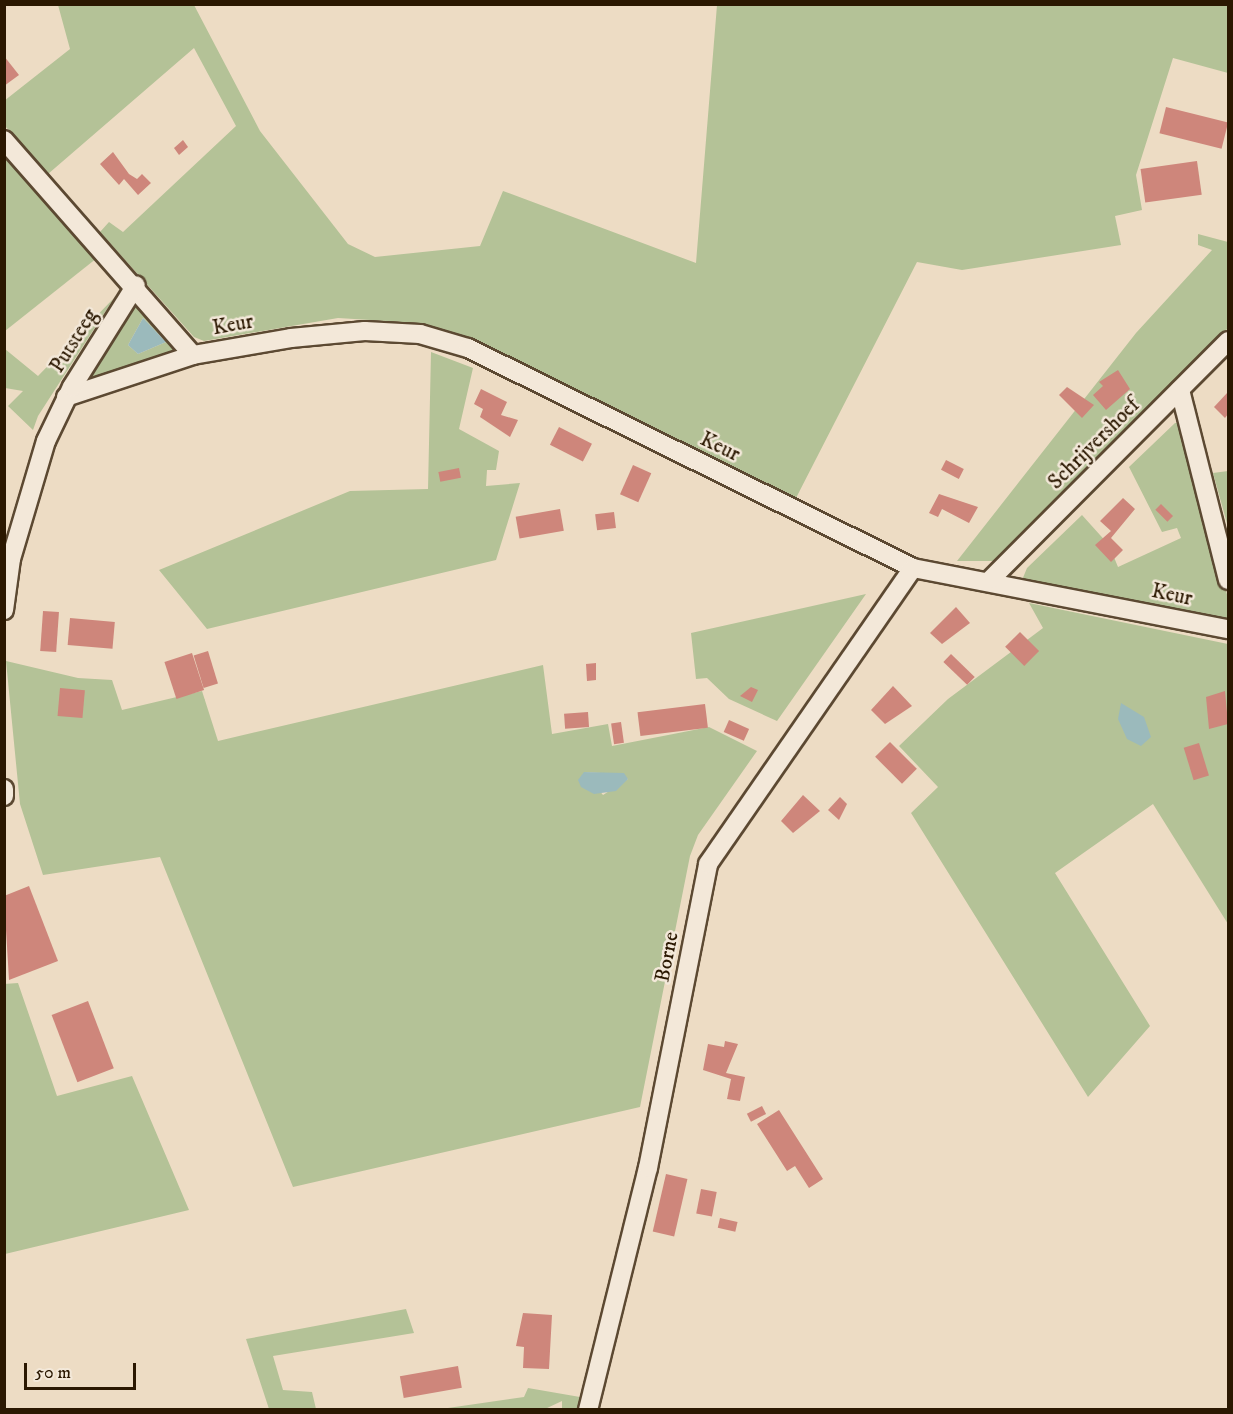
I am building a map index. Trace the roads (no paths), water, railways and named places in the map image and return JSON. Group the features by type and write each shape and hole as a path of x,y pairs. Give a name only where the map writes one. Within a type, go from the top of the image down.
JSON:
{"street":[{"path":"4,140 136,285"},
{"name":"Keur","path":"136,285 193,355"},
{"name":"Putsteeg","path":"4,610 11,559 46,441 66,397 136,285"},
{"name":"Keur","path":"66,397 193,355 365,331 420,334 468,348 913,568 991,579 1228,629"},
{"name":"Schrijvershoef","path":"991,579 1228,341"},
{"path":"1180,390 1228,580"},
{"name":"Borne","path":"588,1410 648,1168 708,864 913,568"},
{"path":"4,789 4,796"}],"water":[{"path":"143,318 166,342 138,354 128,345"},
{"path":"1121,703 1144,717 1151,737 1141,746 1127,739 1118,719"},
{"path":"584,772 624,773 628,779 616,791 594,794 581,787 578,780"}]}
